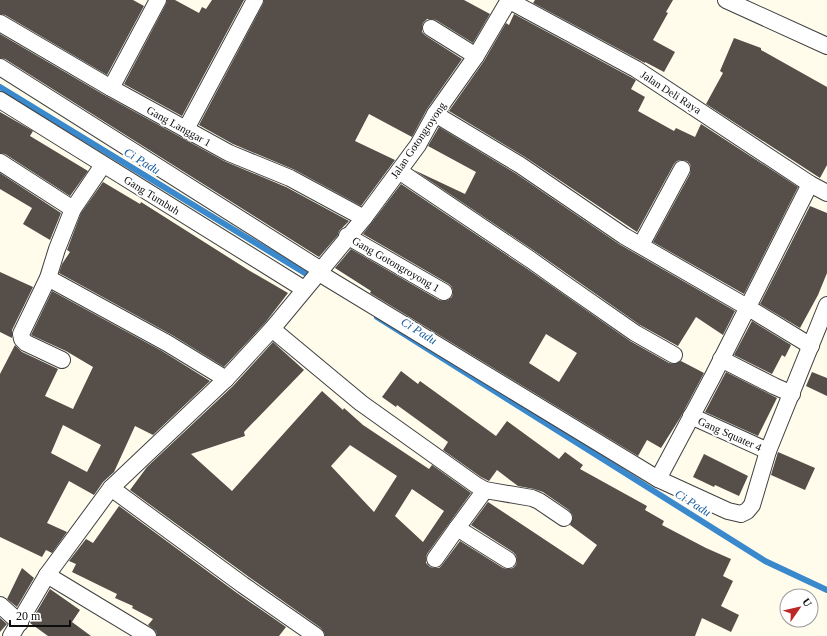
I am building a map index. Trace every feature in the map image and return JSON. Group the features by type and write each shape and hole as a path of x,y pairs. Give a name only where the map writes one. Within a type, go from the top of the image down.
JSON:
{"street":[{"path":"111,88 158,0"},
{"path":"186,130 255,0"},
{"name":"Jalan Gotongroyong","path":"18,631 47,575 111,488 226,379 272,329 320,272 347,236 364,218 418,145 435,114 476,56 509,0"},
{"name":"Jalan Deli Raya","path":"509,0 636,69 810,184 827,193"},
{"path":"726,0 827,46"},
{"name":"Gang Langgar 1","path":"0,23 111,88 229,154 290,178 364,218"},
{"path":"431,28 476,56"},
{"path":"0,68 320,272 658,479 728,511 741,514 747,511 752,505 768,451 827,305"},
{"name":"Gang Tumbuh","path":"0,100 305,288"},
{"path":"435,114 520,165 624,236 747,306 811,346"},
{"path":"0,162 73,209"},
{"path":"62,360 26,343 22,339 21,334 48,278 57,249 73,209 103,164"},
{"path":"641,245 682,169"},
{"path":"399,171 531,260 635,333 674,355"},
{"path":"658,479 810,184"},
{"name":"Gang Gotongroyong 1","path":"347,236 444,292"},
{"path":"48,278 167,343 226,379"},
{"path":"272,329 361,402 453,469 485,490 532,498 564,518"},
{"path":"721,359 792,394"},
{"name":"Gang Squater 4","path":"691,416 768,451"},
{"path":"111,488 243,585 316,636"},
{"path":"434,559 485,490"},
{"path":"457,528 508,560"},
{"path":"47,575 148,636"},
{"path":"0,605 18,631"}],"building":[{"path":"0,0 133,0 144,6 107,75 5,15 0,14"},
{"path":"167,0 175,0 199,13 202,7 206,9 212,0 244,0 182,116 124,84"},
{"path":"264,0 464,0 490,14 473,43 436,20 427,19 423,23 422,32 426,36 462,59 427,109 412,137 369,114 355,141 395,160 361,206 295,170 233,144 199,125"},
{"path":"535,0 673,0 666,12 668,13 653,40 675,52 664,72 533,3"},
{"path":"514,14 636,80 631,89 645,97 638,111 674,131 676,128 695,137 701,124 798,187 744,294 653,242 690,174 691,168 687,161 681,160 674,164 637,232 525,157 449,111 484,61 506,23 509,25"},
{"path":"0,34 106,96 224,161 286,187 349,221 339,231 338,235 319,257 5,59 0,58"},
{"path":"734,38 761,48 761,50 827,87 827,165 820,178 706,104 723,73 720,71"},
{"path":"0,112 33,131 30,136 88,171 70,196 5,154 0,153"},
{"path":"439,127 515,173 619,244 735,311 723,335 696,317 678,346 640,325 536,252 414,170 465,194 476,172 428,146"},
{"path":"0,173 61,213 50,240 23,224 32,208 0,189"},
{"path":"103,182 140,204 141,202 250,271 288,293 265,323 224,367 172,335 59,273 62,264 70,252 67,250 81,213"},
{"path":"401,184 526,268 630,341 669,363 674,364 681,361 704,373 680,418 661,448 647,440 638,456 370,293 371,291 335,268 351,249 439,300 444,301 452,297 452,287 449,284 363,234","holes":["546,334 577,353 559,382 529,363"]},
{"path":"810,206 827,213 827,273 818,295 800,328 760,304"},
{"path":"0,272 33,287 12,330 12,338 0,332"},
{"path":"52,291 162,351 210,381 153,435 135,426 114,472 103,482 94,495 69,481 47,523 67,532 52,553 46,550 42,557 0,537 0,374 15,345 22,352 58,369 45,396 73,409 93,367 66,351 31,335","holes":["63,425 101,445 87,472 51,453"]},
{"path":"752,321 791,345 785,357 782,355 772,374 734,355"},
{"path":"273,342 304,370 244,432 245,436 191,454 232,491 322,391 343,410 344,408 363,425 429,469 432,465 471,493 427,554 426,563 430,567 439,568 460,541 503,568 513,568 516,565 516,555 513,552 471,525 488,502 583,565 597,545 570,525 573,518 569,510 543,492 518,486 497,470 489,481 481,477 443,450 448,442 397,405 396,407 382,397 401,371 418,384 420,381 496,436 507,421 559,459 565,452 583,465 580,469 647,506 645,510 664,521 662,525 731,559 723,576 733,581 721,606 739,615 731,632 702,618 695,636 325,636 321,628 130,490 147,467 233,386","holes":["350,445 397,476 374,512 331,466","412,489 444,511 423,542 395,516"]},
{"path":"726,372 777,398 758,436 705,412"},
{"path":"812,372 827,378 827,396 806,386"},
{"path":"778,452 815,468 805,490 771,475"},
{"path":"704,454 748,476 739,496 715,485 714,487 693,477"},
{"path":"119,506 237,593 286,627 279,636 157,636 156,631 148,625 153,619 132,608 133,606 115,598 117,594 72,572 76,564 69,561 86,539 93,543"},
{"path":"22,568 34,578 17,607 7,599"},
{"path":"50,589 80,610 72,622 91,636 48,636 30,623"},
{"path":"0,618 7,624 0,632"}],"waterway":[{"name":"Ci Padu","path":"0,87 313,278"},
{"name":"Ci Padu","path":"377,317 765,561 827,590"}]}
